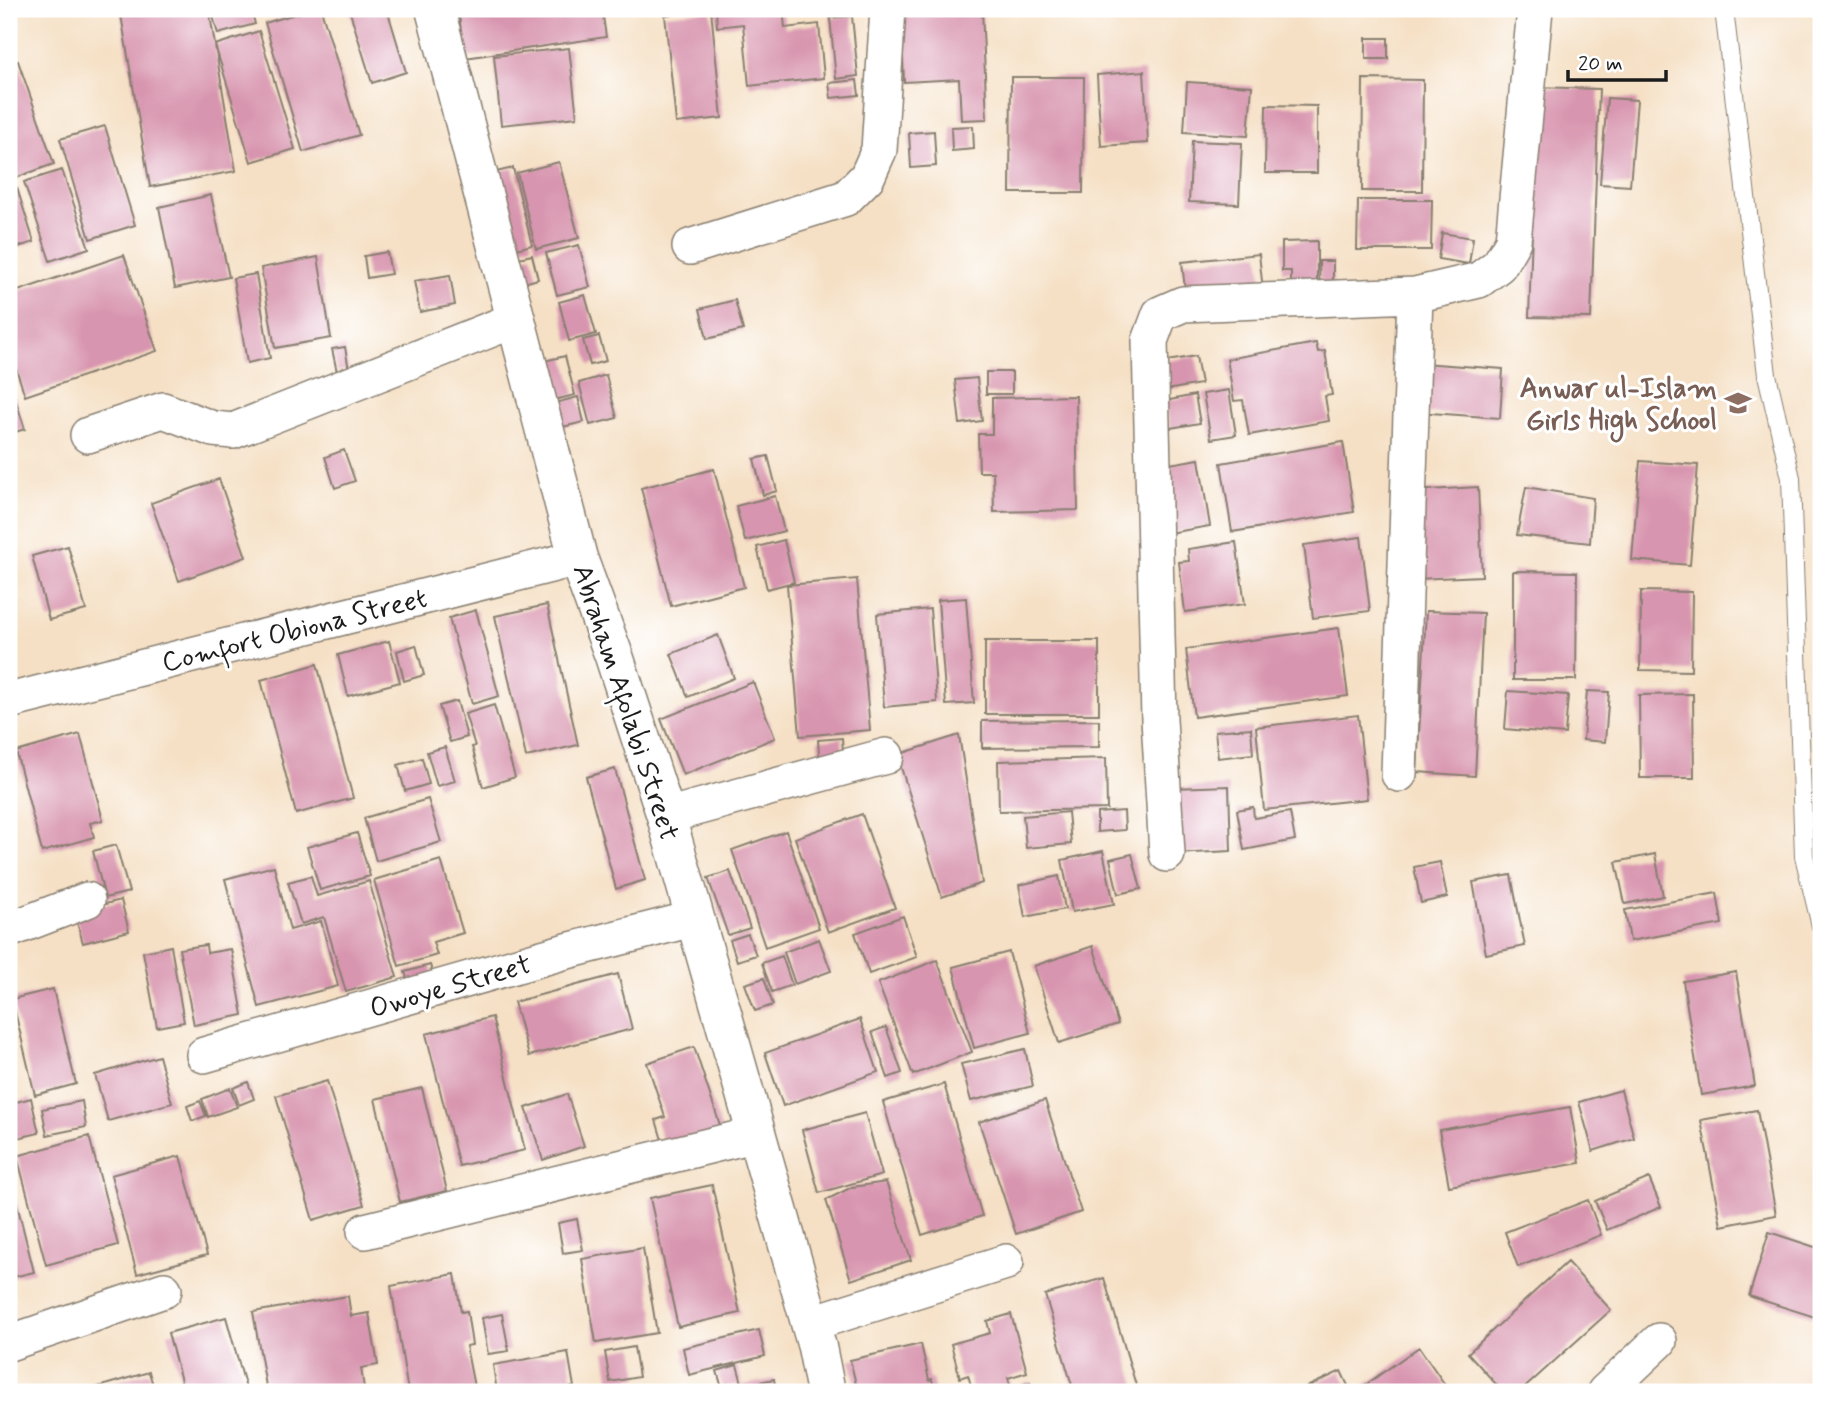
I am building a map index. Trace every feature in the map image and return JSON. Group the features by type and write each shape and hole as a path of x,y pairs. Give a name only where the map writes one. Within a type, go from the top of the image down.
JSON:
{"street":[{"name":"Abraham Afolabi Street","path":"435,9 579,558 666,816 817,1347 827,1392"},
{"path":"690,247 846,198 867,177 878,150 888,9"},
{"path":"1167,854 1159,719 1150,341 1160,314 1183,304 1415,295 1479,280 1499,265 1513,241 1535,9"},
{"path":"1399,774 1415,295"},
{"path":"88,435 163,410 213,429 233,430 517,319"},
{"name":"Comfort Obiona Street","path":"9,701 579,558"},
{"path":"666,816 886,756"},
{"path":"9,930 87,900"},
{"name":"Owoye Street","path":"204,1055 563,952 696,918"},
{"path":"365,1231 757,1134"},
{"path":"809,1324 1006,1262"},
{"path":"9,1343 164,1290"},
{"path":"1605,1392 1659,1341"}],"lane":[{"path":"1724,9 1767,375 1791,478 1804,856 1821,926"}],"building":[{"path":"120,9 209,9 236,171 150,187"},
{"path":"211,9 251,9 255,24 218,34"},
{"path":"312,9 321,9 359,135 303,152 265,23"},
{"path":"349,9 387,9 406,72 372,83"},
{"path":"458,9 602,9 606,37 465,58"},
{"path":"716,9 783,9 785,28 819,24 824,78 749,86 743,24 717,27"},
{"path":"901,9 982,9 987,119 961,120 959,79 904,82"},
{"path":"711,10 722,118 676,123 665,15"},
{"path":"852,16 858,76 836,79 830,18"},
{"path":"259,31 295,149 251,162 215,45"},
{"path":"1366,38 1388,38 1388,59 1366,59"},
{"path":"569,48 577,117 501,125 494,56"},
{"path":"18,61 54,164 9,180 9,64"},
{"path":"1144,71 1148,143 1101,146 1097,75"},
{"path":"1011,77 1084,77 1083,193 1010,193"},
{"path":"1363,79 1423,80 1422,191 1362,191"},
{"path":"857,80 859,95 831,98 829,83"},
{"path":"1187,82 1252,86 1248,136 1184,132"},
{"path":"1537,87 1599,89 1591,318 1529,317"},
{"path":"1607,98 1637,100 1630,186 1600,184"},
{"path":"1266,105 1317,106 1317,173 1265,173"},
{"path":"105,126 135,225 90,239 60,139"},
{"path":"973,126 974,149 952,151 951,127"},
{"path":"934,131 936,166 911,168 909,133"},
{"path":"1192,141 1242,143 1239,204 1189,202"},
{"path":"559,162 579,238 536,249 517,173"},
{"path":"513,168 532,245 508,251 488,174"},
{"path":"62,170 89,248 50,261 24,182"},
{"path":"17,188 34,242 9,250 9,190"},
{"path":"211,195 229,277 175,288 159,207"},
{"path":"1358,200 1432,200 1431,250 1357,250"},
{"path":"1442,233 1473,238 1469,264 1438,259"},
{"path":"1317,241 1317,294 1291,294 1291,271 1282,271 1282,242"},
{"path":"579,245 590,287 557,295 546,253"},
{"path":"387,252 391,274 367,278 364,256"},
{"path":"1259,254 1263,290 1186,299 1182,262"},
{"path":"124,255 157,351 25,396 9,347 9,294"},
{"path":"532,255 538,279 513,286 506,261"},
{"path":"318,257 331,338 275,348 261,268"},
{"path":"1319,261 1333,261 1333,296 1320,296"},
{"path":"256,274 270,358 247,363 233,278"},
{"path":"450,275 455,305 420,312 414,281"},
{"path":"585,295 596,334 569,341 559,302"},
{"path":"735,300 743,330 707,339 700,309"},
{"path":"599,336 606,361 590,365 583,340"},
{"path":"1316,343 1318,352 1325,351 1332,395 1325,396 1329,421 1249,435 1243,400 1234,401 1227,359"},
{"path":"345,347 349,370 337,372 332,349"},
{"path":"565,356 575,395 550,401 540,362"},
{"path":"1196,356 1201,384 1160,391 1156,363"},
{"path":"1422,363 1503,369 1500,418 1417,412"},
{"path":"986,372 1012,372 1012,394 986,394"},
{"path":"606,375 617,418 590,425 579,383"},
{"path":"977,378 982,421 960,424 955,380"},
{"path":"9,379 25,429 9,434"},
{"path":"1229,390 1236,435 1211,439 1203,394"},
{"path":"1195,395 1200,423 1170,428 1165,401"},
{"path":"1076,396 1078,510 994,512 993,472 979,472 978,434 992,434 992,398"},
{"path":"578,397 584,422 558,428 551,404"},
{"path":"1343,442 1354,512 1232,532 1221,463"},
{"path":"344,450 355,481 335,488 325,457"},
{"path":"768,456 777,491 763,495 754,459"},
{"path":"1199,459 1210,526 1169,533 1158,466"},
{"path":"1640,461 1698,465 1690,565 1632,560"},
{"path":"714,469 744,587 671,606 641,488"},
{"path":"219,479 246,557 179,581 151,503"},
{"path":"1478,487 1482,576 1416,579 1412,491"},
{"path":"1526,487 1593,498 1590,543 1517,535"},
{"path":"775,496 784,531 745,541 736,506"},
{"path":"1361,537 1370,611 1313,618 1304,545"},
{"path":"784,540 794,582 767,589 757,547"},
{"path":"1236,542 1245,604 1185,612 1179,562 1189,561 1188,549"},
{"path":"68,546 86,610 49,620 32,556"},
{"path":"1513,571 1577,572 1576,680 1513,680"},
{"path":"857,579 870,730 800,736 787,585"},
{"path":"1641,591 1692,592 1691,671 1640,670"},
{"path":"966,598 974,703 946,705 938,600"},
{"path":"547,605 578,745 526,757 495,616"},
{"path":"930,609 937,702 884,707 877,614"},
{"path":"476,610 499,696 472,704 449,618"},
{"path":"1426,611 1483,613 1475,776 1417,772"},
{"path":"1339,628 1348,696 1194,717 1186,649"},
{"path":"718,635 734,678 688,697 671,654"},
{"path":"389,641 400,682 348,696 338,655"},
{"path":"985,641 1099,641 1099,714 985,714"},
{"path":"416,645 424,675 404,681 397,651"},
{"path":"317,664 353,798 296,814 261,680"},
{"path":"753,682 775,738 683,775 661,719"},
{"path":"1508,691 1568,695 1565,734 1505,729"},
{"path":"1587,691 1609,692 1605,742 1583,740"},
{"path":"1693,694 1694,778 1640,778 1639,695"},
{"path":"457,701 467,737 450,742 439,706"},
{"path":"494,705 515,777 483,787 465,714"},
{"path":"1358,715 1367,799 1264,810 1256,727"},
{"path":"1099,720 1099,747 982,748 982,721"},
{"path":"1251,728 1253,754 1218,758 1215,731"},
{"path":"80,734 103,820 90,823 94,837 42,852 16,752"},
{"path":"959,735 982,883 942,897 897,755"},
{"path":"842,738 844,766 820,768 818,740"},
{"path":"445,747 455,781 437,786 427,752"},
{"path":"422,758 429,784 405,791 398,765"},
{"path":"1106,758 1107,809 999,811 998,761"},
{"path":"615,769 645,880 616,889 586,777"},
{"path":"1229,786 1231,851 1176,854 1173,788"},
{"path":"428,799 441,842 376,861 364,818"},
{"path":"1253,807 1254,818 1290,812 1295,840 1244,850 1237,810"},
{"path":"1124,811 1125,830 1097,832 1097,813"},
{"path":"1068,812 1071,844 1026,848 1023,816"},
{"path":"862,814 895,908 828,932 795,838"},
{"path":"786,831 819,928 765,947 732,850"},
{"path":"357,833 370,876 320,890 307,847"},
{"path":"116,845 129,892 105,898 93,851"},
{"path":"1103,851 1114,904 1072,912 1062,860"},
{"path":"1132,854 1141,889 1118,894 1110,859"},
{"path":"1655,854 1663,896 1625,904 1616,862"},
{"path":"441,860 463,933 433,942 437,955 399,966 374,880"},
{"path":"1440,862 1447,897 1421,903 1414,867"},
{"path":"274,866 290,930 321,921 338,986 259,1007 225,879"},
{"path":"730,871 750,928 728,935 708,878"},
{"path":"1511,875 1525,946 1486,954 1473,882"},
{"path":"311,876 317,896 369,881 397,977 346,992 324,917 301,924 288,882"},
{"path":"1059,876 1065,909 1025,917 1019,885"},
{"path":"1717,893 1722,924 1630,941 1625,910"},
{"path":"121,900 129,931 83,943 74,912"},
{"path":"903,916 917,957 869,974 855,933"},
{"path":"748,934 756,955 737,961 730,940"},
{"path":"819,939 831,971 795,984 784,952"},
{"path":"206,945 207,953 231,949 243,1015 194,1025 179,949"},
{"path":"171,946 184,1022 157,1027 143,952"},
{"path":"1093,946 1118,1024 1059,1043 1034,966"},
{"path":"1009,952 1030,1033 974,1048 953,967"},
{"path":"782,956 792,985 772,992 762,963"},
{"path":"937,960 972,1052 913,1075 878,983"},
{"path":"430,965 437,987 412,994 405,972"},
{"path":"1736,972 1755,1086 1701,1095 1683,981"},
{"path":"618,974 632,1029 529,1056 514,1002"},
{"path":"764,978 773,1005 755,1011 745,984"},
{"path":"53,989 76,1084 35,1095 12,999"},
{"path":"492,1017 525,1150 459,1166 426,1034"},
{"path":"860,1019 878,1072 783,1106 765,1053"},
{"path":"886,1027 902,1073 888,1078 872,1032"},
{"path":"694,1047 722,1131 665,1150 656,1120 665,1117 647,1063"},
{"path":"1025,1049 1033,1086 971,1101 961,1064"},
{"path":"159,1056 172,1103 108,1121 95,1075"},
{"path":"327,1081 364,1205 313,1220 276,1096"},
{"path":"248,1082 254,1099 239,1105 233,1088"},
{"path":"944,1084 982,1216 922,1235 883,1102"},
{"path":"230,1088 237,1107 208,1117 202,1099"},
{"path":"422,1088 447,1191 400,1202 375,1099"},
{"path":"1621,1090 1634,1138 1593,1151 1579,1102"},
{"path":"567,1094 584,1146 543,1160 526,1108"},
{"path":"31,1098 39,1133 13,1139 9,1104"},
{"path":"1045,1100 1081,1212 1016,1234 979,1122"},
{"path":"82,1101 86,1127 47,1135 42,1109"},
{"path":"200,1101 206,1116 192,1121 187,1106"},
{"path":"1570,1107 1580,1163 1449,1186 1439,1130"},
{"path":"1757,1110 1776,1215 1721,1226 1701,1120"},
{"path":"865,1113 882,1175 819,1193 802,1130"},
{"path":"89,1136 118,1245 46,1265 17,1156"},
{"path":"180,1156 207,1255 137,1274 111,1175"},
{"path":"9,1172 34,1272 9,1278"},
{"path":"1649,1178 1661,1207 1607,1230 1595,1201"},
{"path":"886,1182 911,1260 851,1280 826,1200 852,1187"},
{"path":"712,1185 740,1313 678,1327 650,1198"},
{"path":"1588,1200 1601,1235 1518,1267 1505,1232"},
{"path":"577,1219 583,1250 563,1253 558,1223"},
{"path":"1769,1232 1821,1249 1821,1319 1749,1296"},
{"path":"643,1248 657,1333 596,1343 582,1259"},
{"path":"1567,1262 1611,1310 1520,1392 1503,1392 1468,1353"},
{"path":"455,1274 461,1312 467,1311 472,1345 466,1346 475,1392 408,1392 391,1286"},
{"path":"1104,1278 1138,1392 1074,1392 1045,1295"},
{"path":"348,1296 351,1316 369,1313 378,1365 361,1368 364,1388 341,1392 267,1392 253,1312"},
{"path":"502,1314 509,1351 488,1354 482,1318"},
{"path":"1011,1314 1027,1372 1008,1378 1011,1388 1030,1382 1033,1392 973,1392 968,1375 960,1378 951,1344 990,1333 987,1321"},
{"path":"226,1317 247,1392 184,1392 168,1333"},
{"path":"759,1330 765,1356 689,1375 683,1348"},
{"path":"921,1344 929,1380 932,1379 935,1392 858,1392 850,1360"},
{"path":"634,1347 639,1377 610,1382 605,1352"},
{"path":"1419,1347 1450,1392 1364,1392 1361,1388"},
{"path":"568,1352 574,1387 545,1392 497,1392 493,1365"},
{"path":"737,1365 742,1383 722,1388 717,1371"},
{"path":"1341,1371 1351,1392 1296,1392"},
{"path":"149,1372 155,1392 91,1392 91,1389"},
{"path":"774,1379 776,1392 724,1392 724,1389"}],"place":[{"name":"Anwar ul-Islam Girls High School","path":"1738,403"}]}
